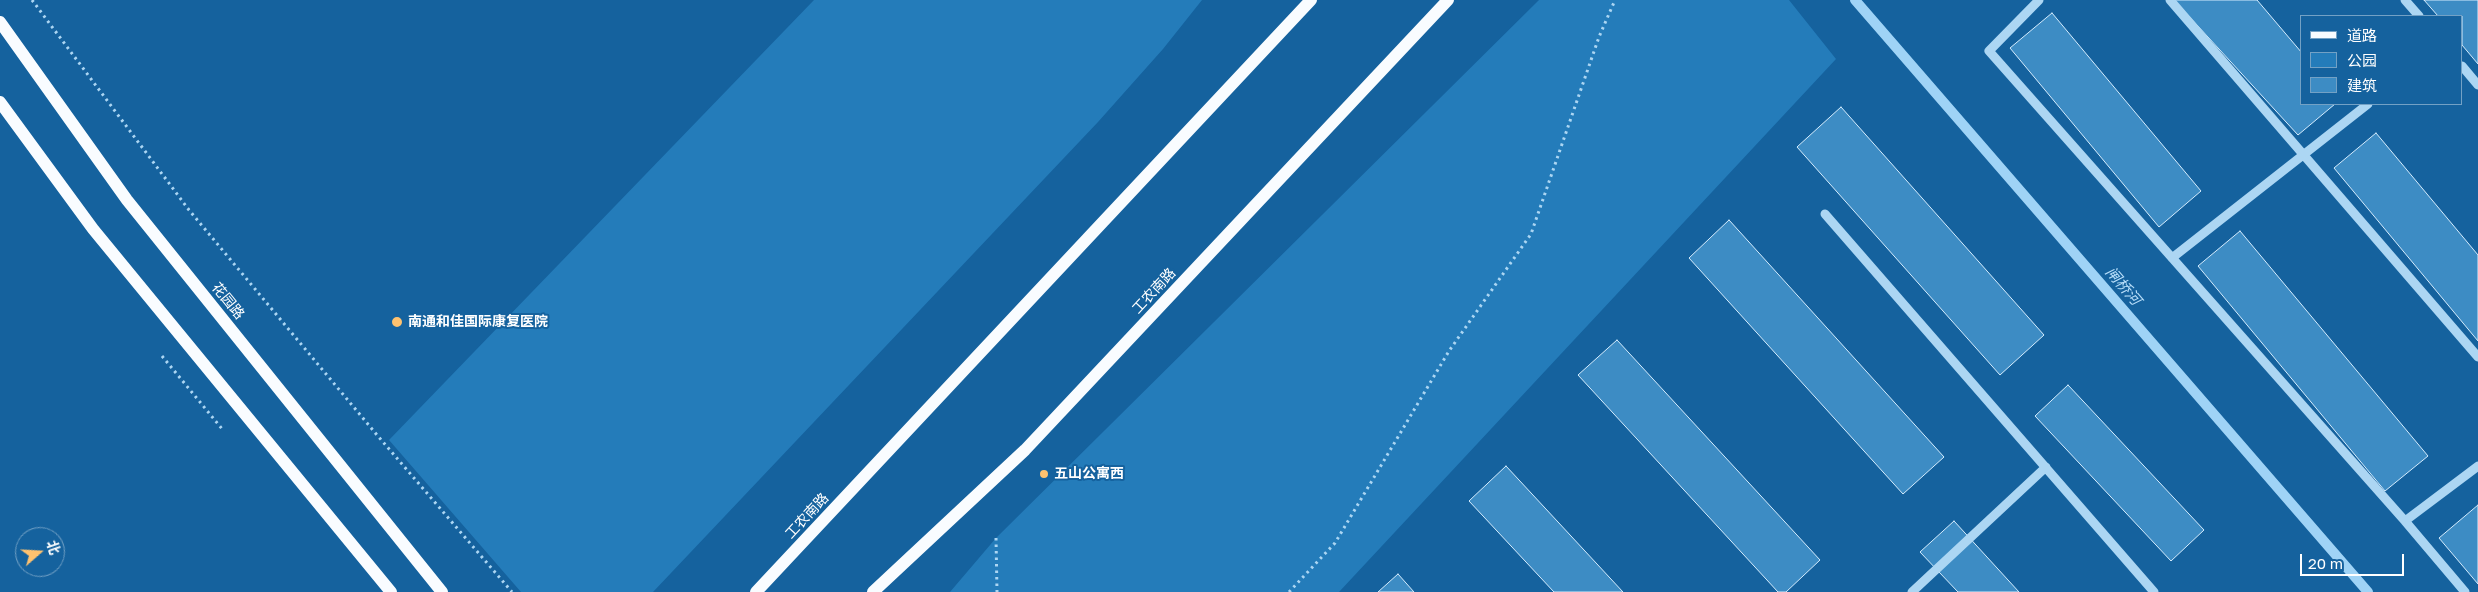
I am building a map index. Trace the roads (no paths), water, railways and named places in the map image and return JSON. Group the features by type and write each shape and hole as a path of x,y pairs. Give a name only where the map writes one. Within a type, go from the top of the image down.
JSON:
{"main road":[{"name":"工农南路","path":"756,592 1311,0"},
{"name":"工农南路","path":"873,592 1025,450 1448,0"},
{"name":"花园路","path":"0,22 127,200 442,592"},
{"path":"0,102 93,229 391,592"}],"street":[{"path":"2039,0 1989,51 2405,520 2465,592"},
{"path":"2170,0 2478,357"},
{"path":"2405,0 2418,15"},
{"path":"2463,67 2478,85"},
{"path":"2172,258 2367,105"},
{"path":"1825,214 2154,592"},
{"path":"2405,520 2478,466"},
{"path":"1912,592 2046,467"}],"waterway":[{"name":"闸桥河","path":"1855,0 2368,592"}],"place":[{"name":"南通和佳国际康复医院","path":"397,322"},
{"name":"五山公寓西","path":"1044,474"}]}
